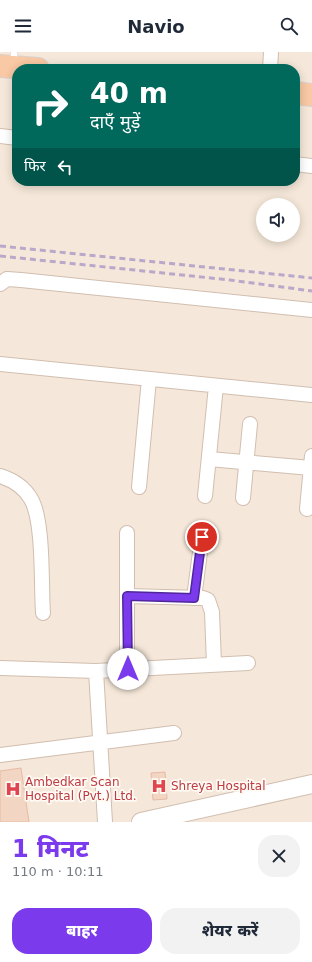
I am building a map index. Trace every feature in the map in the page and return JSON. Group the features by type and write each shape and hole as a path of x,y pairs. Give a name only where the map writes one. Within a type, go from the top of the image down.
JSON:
{"highway":[{"path":"300,94 312,95"}],"street":[{"path":"271,64 272,52"},
{"path":"0,136 12,137"},
{"path":"300,165 312,166"},
{"path":"0,284 7,279 21,280 312,310"},
{"path":"0,364 312,395"},
{"path":"139,487 149,379"},
{"path":"206,496 216,386"},
{"path":"242,498 250,424"},
{"path":"209,459 246,462 311,462 307,509"},
{"path":"0,476 15,482 24,488 32,500 36,511 39,528 43,613"},
{"path":"127,533 128,669"},
{"path":"194,598 202,537"},
{"path":"127,596 203,598 208,600 211,605 214,664"},
{"path":"0,668 96,671 248,663"},
{"path":"96,671 99,741 106,822"},
{"path":"0,755 99,741 174,733"},
{"path":"141,822 312,784"}],"shaded area":[{"path":"0,52 312,52 312,822 0,822"}],"building":[{"path":"21,768 29,822 0,822 0,771"},
{"path":"165,772 167,799 153,800 151,773"}],"railway":[{"path":"0,246 312,278"},
{"path":"0,256 230,280 312,291"}],"place":[{"name":"Shreya Hospital","path":"159,786"},
{"name":"Ambedkar Scan Hospital (Pvt.) Ltd.","path":"13,789"}],"route":[{"path":"128,669 127,596 194,598 202,537"}]}
